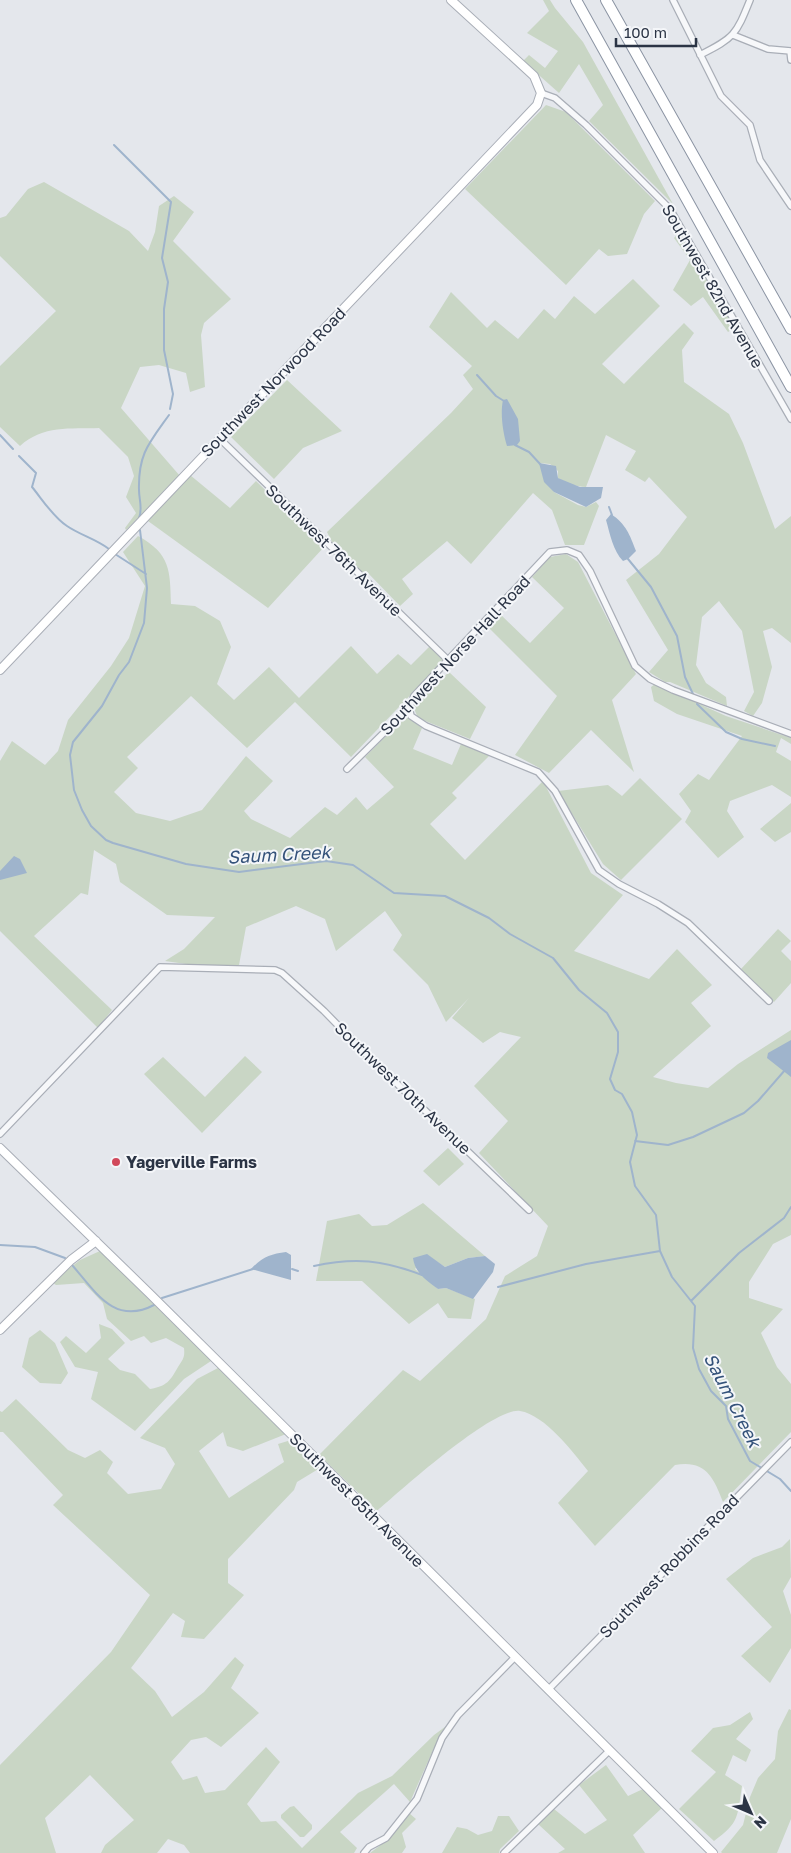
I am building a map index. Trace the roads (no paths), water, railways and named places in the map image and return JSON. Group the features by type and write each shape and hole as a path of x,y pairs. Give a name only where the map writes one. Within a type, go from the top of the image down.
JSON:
{"highway":[{"path":"576,0 791,387"},
{"path":"606,0 791,329"}],"street":[{"path":"451,0 528,71 538,82 541,93"},
{"path":"673,0 722,96 750,126 760,160 791,206"},
{"path":"700,55 725,42 733,35 750,0"},
{"path":"733,35 768,50 791,51 791,60"},
{"name":"Southwest 82nd Avenue","path":"541,93 555,98 586,125 670,209 791,419"},
{"name":"Southwest Norwood Road","path":"0,670 537,105 541,93"},
{"name":"Southwest 76th Avenue","path":"219,438 449,660"},
{"name":"Southwest Norse Hall Road","path":"347,769 409,708 414,696 550,552 567,550 579,555 590,571 635,666 650,679 673,690 791,734"},
{"path":"409,708 411,716 426,726 538,772 555,791 600,870 619,884 658,904 688,923 769,1001"},
{"name":"Southwest 70th Avenue","path":"0,1134 160,967 275,970 282,973 324,1011 528,1210"},
{"name":"Southwest 65th Avenue","path":"0,1148 713,1853"},
{"path":"0,1330 71,1260 96,1241"},
{"name":"Southwest Robbins Road","path":"548,1690 791,1442"},
{"path":"364,1853 369,1847 386,1838 417,1799 442,1738 458,1715 515,1657"},
{"path":"504,1853 609,1750"}],"water":[{"path":"507,399 518,419 520,441 517,445 507,446 504,435 502,405 503,400"},
{"path":"539,463 556,466 558,478 580,487 603,487 601,498 586,507 554,492 544,482"},
{"path":"611,514 627,530 636,551 623,561 614,547 610,536 606,520"},
{"path":"14,856 20,859 27,873 0,880 0,871"},
{"path":"791,1040 791,1077 767,1058 768,1053"},
{"path":"286,1252 291,1255 291,1280 251,1269 267,1257"},
{"path":"427,1254 445,1267 468,1258 485,1256 495,1264 493,1272 473,1299 446,1288 438,1289 422,1276 416,1268 413,1258"}],"waterway":[{"path":"114,145 171,202 162,258 168,282 164,309 164,350 173,394 170,409"},
{"path":"477,375 496,396 504,401"},
{"path":"139,518 141,508 139,494 140,467 146,449 169,415"},
{"name":"Saum Creek","path":"0,435 13,449"},
{"path":"515,445 529,452 541,465"},
{"name":"Saum Creek","path":"19,456 36,473 32,487 57,518 72,529 109,549"},
{"path":"609,507 612,515"},
{"name":"Saum Creek","path":"140,530 147,588 144,623 129,662 119,675 102,706 73,742 70,755 74,790 91,826 106,840 113,843 186,864 239,872 326,861 353,865 394,893 445,896 489,918 510,934 553,958 579,990 607,1013 618,1032 618,1052 610,1079 615,1090 622,1094 632,1112 637,1135 630,1162 635,1186 656,1215 660,1251 672,1277 695,1306 693,1348 699,1369 711,1391 726,1406 728,1419 750,1461 780,1479 791,1491"},
{"name":"Saum Creek","path":"115,554 146,574"},
{"path":"628,559 651,587 677,636 685,677 693,694"},
{"path":"697,704 726,732 742,739 775,746"},
{"path":"635,1141 668,1145 693,1137 744,1113 758,1101 785,1070"},
{"name":"Saum Creek","path":"692,1300 739,1253 784,1218 791,1207"},
{"path":"0,1245 35,1247 65,1258"},
{"path":"498,1287 586,1264 660,1251"},
{"path":"314,1266 356,1261 382,1263 422,1275"},
{"path":"72,1265 98,1295 107,1303 117,1308 128,1311 140,1310 154,1305"},
{"path":"162,1298 253,1269"},
{"path":"292,1269 298,1271"}],"place":[{"name":"Yagerville Farms","path":"116,1162"}]}
